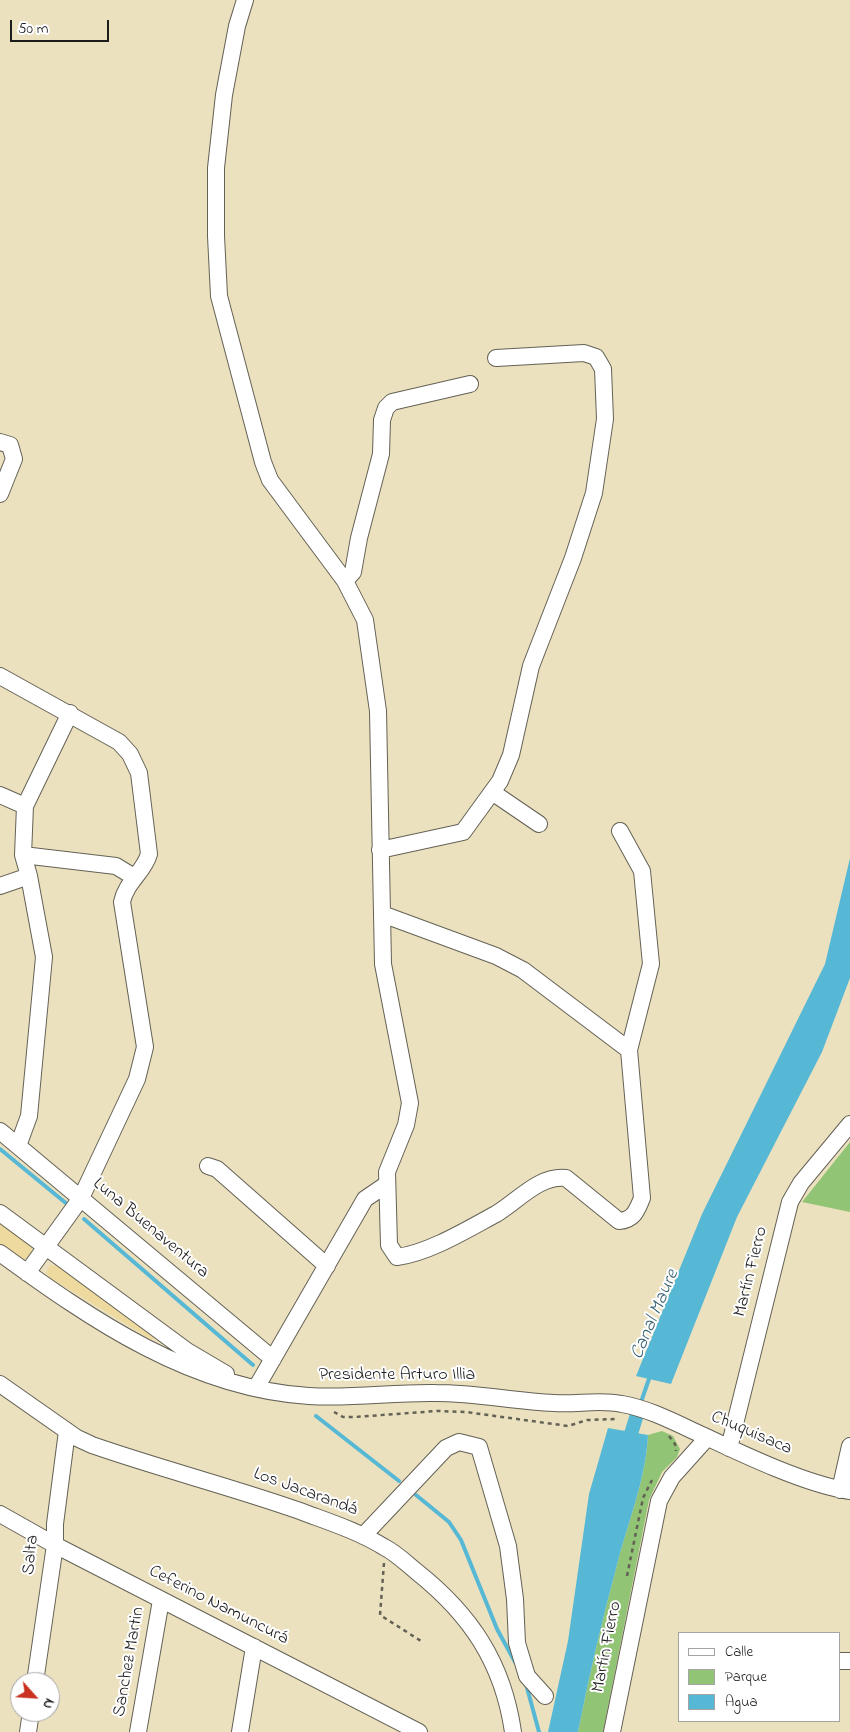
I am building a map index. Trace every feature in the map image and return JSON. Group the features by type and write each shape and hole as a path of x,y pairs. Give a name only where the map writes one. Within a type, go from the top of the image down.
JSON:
{"street":[{"path":"245,0 237,26 224,95 216,168 216,236 219,296 263,462 270,480 345,581 365,620 378,711 383,964 410,1104 406,1125 387,1172 388,1245 398,1257 414,1255 497,1213 542,1182 556,1177 566,1178 619,1221 627,1220 635,1214 642,1198 629,1050 651,964 642,871 620,831"},
{"path":"380,850 463,832 500,781 512,755 531,666 570,566 594,493 605,419 603,369 596,357 584,353 496,358"},
{"path":"345,581 353,572 381,454 382,420 386,408 392,402 470,384"},
{"path":"0,442 10,445 14,459 0,494"},
{"path":"0,676 120,742 130,754 140,773 149,854 147,862 124,892 122,902 145,1047 137,1079 81,1198 27,1273"},
{"path":"18,1146 29,1116 44,957 29,876 23,855 25,806 70,713"},
{"path":"492,792 539,824"},
{"path":"0,795 25,806"},
{"path":"23,855 116,866 134,877"},
{"path":"0,886 29,876"},
{"path":"382,914 496,956 523,970 629,1050"},
{"name":"Martín Fierro","path":"729,1448 790,1202 801,1184 850,1124"},
{"name":"Luna Buenaventura","path":"0,1131 273,1359"},
{"path":"208,1166 217,1169 327,1266"},
{"path":"251,1387 273,1359 365,1199 388,1184"},
{"name":"Presidente Arturo Illia","path":"0,1213 187,1351 251,1387"},
{"name":"Presidente Arturo Illia","path":"0,1253 27,1273 119,1333 172,1361 220,1380 307,1396 466,1394 557,1404 610,1402 639,1408"},
{"name":"Los Jacarandá","path":"0,1384 68,1431 92,1445 280,1504 363,1536 385,1547 440,1590 469,1621 489,1652 506,1695 514,1732"},
{"name":"Chuquisaca","path":"639,1408 729,1448 845,1491"},
{"name":"Salta","path":"36,1672 55,1545 55,1524 68,1431"},
{"name":"Martín Fierro","path":"612,1732 659,1501 672,1477 707,1438"},
{"path":"363,1536 446,1448 459,1442 479,1447 508,1546 514,1599 516,1643 527,1676 534,1687 546,1696"},
{"path":"845,1491 850,1446"},
{"name":"Ceferino Namuncurá","path":"0,1514 55,1545 254,1647 392,1725 419,1732"},
{"name":"Sanchez Martin","path":"138,1732 161,1600"},
{"path":"240,1732 254,1647"}],"path":[{"path":"330,1410 349,1417 437,1410 466,1412 568,1426 587,1420 620,1419"},
{"path":"664,1433 671,1437 675,1444 676,1451 671,1457"},
{"path":"626,1586 643,1498 656,1475"},
{"path":"385,1547 380,1615 422,1641"}],"green space":[{"path":"850,1142 850,1212 802,1202"},
{"path":"662,1431 673,1436 680,1449 677,1457 662,1472 649,1500 603,1732 578,1732 606,1606 644,1468 648,1435"}],"sand":[{"path":"0,1221 32,1245 32,1252 26,1259 22,1260 0,1247"},
{"path":"50,1265 57,1266 154,1338 152,1340 49,1277 46,1273"}],"water":[{"path":"850,858 850,978 822,1052 737,1217 671,1384 636,1376 702,1214 825,964"},
{"path":"608,1428 648,1435 644,1468 606,1606 578,1732 548,1732 568,1641 589,1494"}],"waterway":[{"path":"0,1149 67,1204"},
{"path":"84,1219 253,1365"},
{"name":"Canal Maure","path":"640,1405 650,1376"},
{"name":"Canal Maure","path":"626,1450 639,1408"},
{"path":"316,1416 399,1481"},
{"path":"416,1495 449,1522 461,1540 497,1629 515,1662"},
{"path":"526,1684 539,1732"}]}
